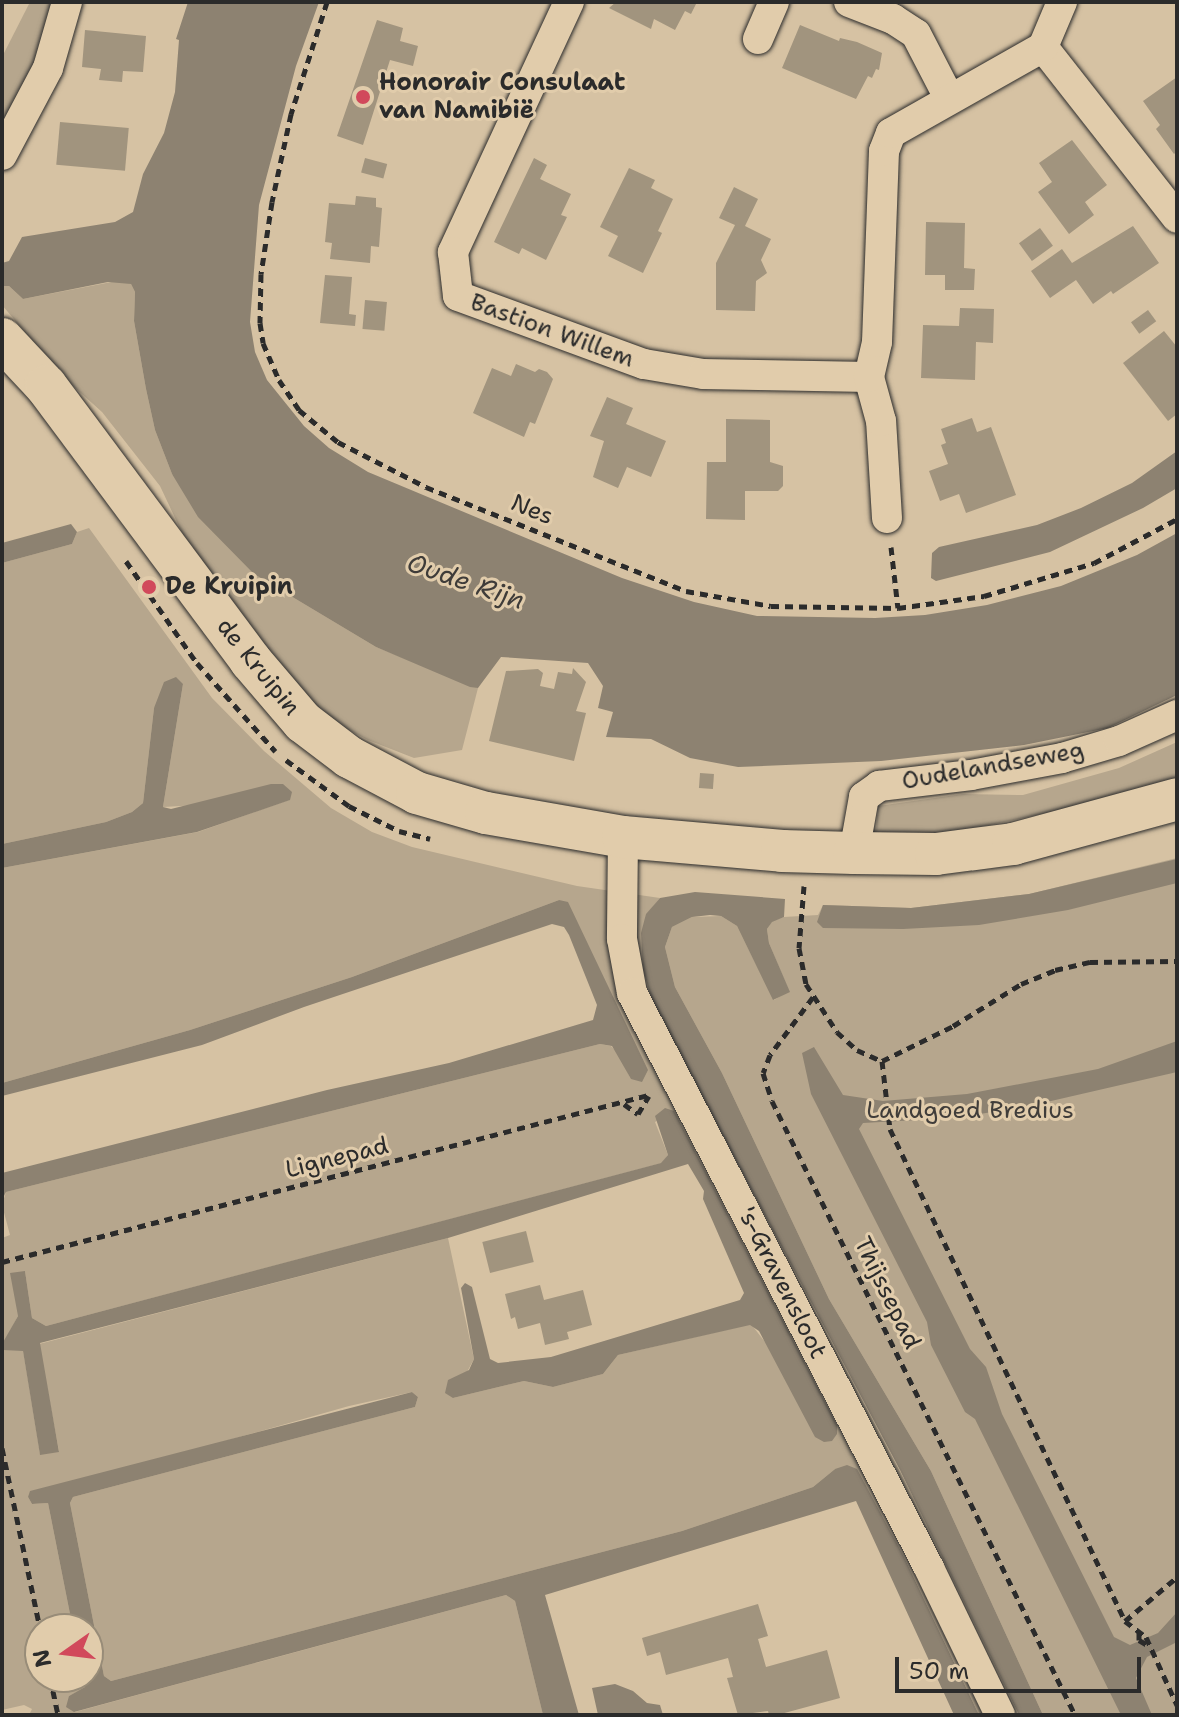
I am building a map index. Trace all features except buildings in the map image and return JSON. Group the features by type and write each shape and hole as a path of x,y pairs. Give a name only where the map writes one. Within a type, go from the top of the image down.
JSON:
{"main road":[{"name":"de Kruipin","path":"2,339 46,386 250,660 303,722 349,757 417,793 486,813 623,837"},
{"path":"623,837 782,851 936,854 1013,844 1177,799"}],"street":[{"path":"2,155 48,68 67,2"},
{"name":"Bastion Willem","path":"569,2 453,252 458,296 644,364 703,374 869,377"},
{"path":"758,39 774,2"},
{"path":"849,2 893,19 916,34 949,98"},
{"path":"887,518 881,421 869,377 877,342 884,151 891,133 1043,47 1062,2"},
{"path":"1043,47 1177,218"},
{"name":"Oudelandseweg","path":"854,853 864,797 879,786 971,775 1062,758 1119,741 1177,715"},
{"name":"'s-Gravensloot","path":"623,837 624,964 632,993 929,1568 1000,1715"}],"path":[{"name":"Nes","path":"327,2 291,114 261,274 263,343 279,380 299,410 338,442 382,467 686,591 771,606 898,608 984,596 1034,584 1094,563 1177,519"},
{"path":"891,550 898,608"},
{"path":"804,883 799,948 801,968 813,997 837,1032 857,1050 882,1061 953,1026 1021,984 1055,970 1090,962 1177,961"},
{"name":"Thijssepad","path":"813,997 770,1055 763,1073 772,1101 1075,1715"},
{"path":"882,1061 890,1129 1125,1621 1150,1646 1177,1705"},
{"name":"Lignepad","path":"2,1262 623,1104 650,1095 676,1079"},
{"path":"623,1104 638,1114 650,1095"},
{"path":"2,1448 37,1613"},
{"path":"1125,1621 1177,1577"},
{"path":"53,1693 58,1715"}],"green space":[{"path":"30,2 53,2 34,69 2,130 2,57"},
{"path":"122,280 131,284 135,292 134,321 146,389 155,430 172,474 254,574 376,647 478,688 462,750 414,758 368,740 328,719 281,668 185,539 160,486 102,412 63,377 2,305 2,286 9,286 23,299"},
{"path":"89,528 212,698 264,751 331,808 372,832 412,847 577,886 660,898 647,914 687,1068 923,1515 1019,1715 979,1715 904,1557 835,1469 813,1487 682,1531 111,1681 104,1676 104,1613 92,1613 70,1503 73,1497 415,1407 418,1397 412,1392 349,1406 28,1497 32,1504 48,1503 70,1613 24,1613 24,1693 75,1693 69,1696 75,1712 506,1595 515,1601 543,1715 29,1715 32,1709 24,1705 2,1710 2,1238 10,1235 2,1205 6,1192 600,1044 611,1046 618,1053 631,1079 559,900 352,977 190,1030 2,1083 2,868 198,832 289,800 163,807 183,684 154,708 143,803 132,812 106,822 2,844 2,563 72,544 77,532","holes":["674,1111 837,1424 837,1434 751,1324 618,1355 603,1374 553,1387 524,1381 453,1398 474,1359 448,1238 39,1344 59,1451 40,1454 23,1350 4,1350 3,1344 18,1316 25,1271 32,1318 46,1326 662,1163 668,1155 655,1122"]},
{"path":"1177,742 1177,778 1117,798 952,833 876,833 878,806 963,794 1023,795 1119,768"},
{"name":"Landgoed Bredius","path":"1177,858 1177,1715 1043,1715 931,1471 829,1299 722,1073 675,987 665,947 672,927 692,917 721,916 737,926 774,1000 789,991 769,943 767,929 772,921 784,917 818,915 823,905 911,908 1029,894"}],"water":[{"name":"Oude Rijn","path":"188,2 319,2 296,66 259,205 250,322 255,352 267,380 304,426 329,448 368,472 622,578 694,602 757,616 875,618 925,615 987,605 1061,586 1137,555 1177,533 1177,695 1108,728 1024,745 881,761 738,767 690,758 651,739 606,737 613,712 598,708 603,686 588,663 501,657 478,688 470,687 376,647 254,574 198,517 172,474 155,430 146,389 134,321 135,292 131,284 108,282 23,299 9,286 2,286 2,263 9,261 22,237 115,222 133,212 143,174 164,133 175,92 179,40 176,39"},
{"path":"1177,451 1177,488 1143,508 1050,552 936,581 931,578 932,553 939,547 1037,525 1081,508 1132,483"},
{"path":"71,524 77,532 72,544 2,563 2,543"},
{"path":"176,677 183,684 163,807 171,809 271,784 283,784 292,792 290,800 197,832 2,868 2,844 106,822 132,812 143,803 154,708 164,682"},
{"path":"1177,859 1177,883 1068,910 979,925 903,929 823,928 817,922 823,905 911,908 1029,894"},
{"path":"695,892 785,899 784,917 772,922 767,929 769,943 790,992 773,1000 737,926 721,916 710,915 692,917 672,927 665,947 675,987 722,1073 829,1299 931,1471 1043,1715 1019,1715 900,1470 653,1004 643,969 641,933 646,914 660,898"},
{"path":"559,900 568,902 648,1070 642,1082 631,1079 612,1046 600,1044 6,1192 2,1200 2,1173 327,1090 449,1063 593,1020 597,1005 569,935 564,927 552,924 304,1007 202,1045 2,1096 2,1083 190,1030 352,977"},
{"path":"1177,1041 1177,1072 1025,1107 954,1118 863,1123 859,1129 970,1349 986,1367 1002,1414 1114,1637 1130,1645 1158,1633 1177,1612 1177,1642 1147,1657 1136,1678 1152,1715 1121,1715 975,1419 965,1412 931,1345 927,1322 811,1094 802,1053 814,1047 843,1095 883,1101 967,1094 1098,1069"},
{"path":"665,1108 674,1111 837,1425 837,1434 832,1441 824,1442 815,1437 759,1331 750,1325 618,1355 603,1374 553,1387 524,1381 453,1398 445,1393 448,1380 469,1370 474,1359 461,1288 465,1283 472,1287 490,1359 498,1363 551,1357 740,1300 744,1293 703,1199 704,1191 688,1164 448,1238 40,1343 59,1452 40,1455 23,1351 3,1350 2,1344 18,1316 10,1273 25,1271 32,1318 46,1326 661,1163 668,1155 655,1116"},
{"path":"412,1392 418,1397 415,1407 73,1497 70,1503 92,1613 70,1613 48,1503 32,1504 28,1497 30,1491"},
{"path":"847,1465 857,1469 904,1557 979,1715 954,1715 856,1501 545,1595 579,1715 543,1715 515,1601 506,1595 74,1712 66,1707 69,1696 74,1693 104,1693 104,1676 111,1681 682,1531 813,1487 835,1469"},
{"path":"615,1684 633,1691 647,1703 660,1705 663,1715 598,1715 592,1688"}],"place":[{"name":"Honorair Consulaat van Namibië","path":"363,97"},
{"name":"De Kruipin","path":"149,587"}]}
